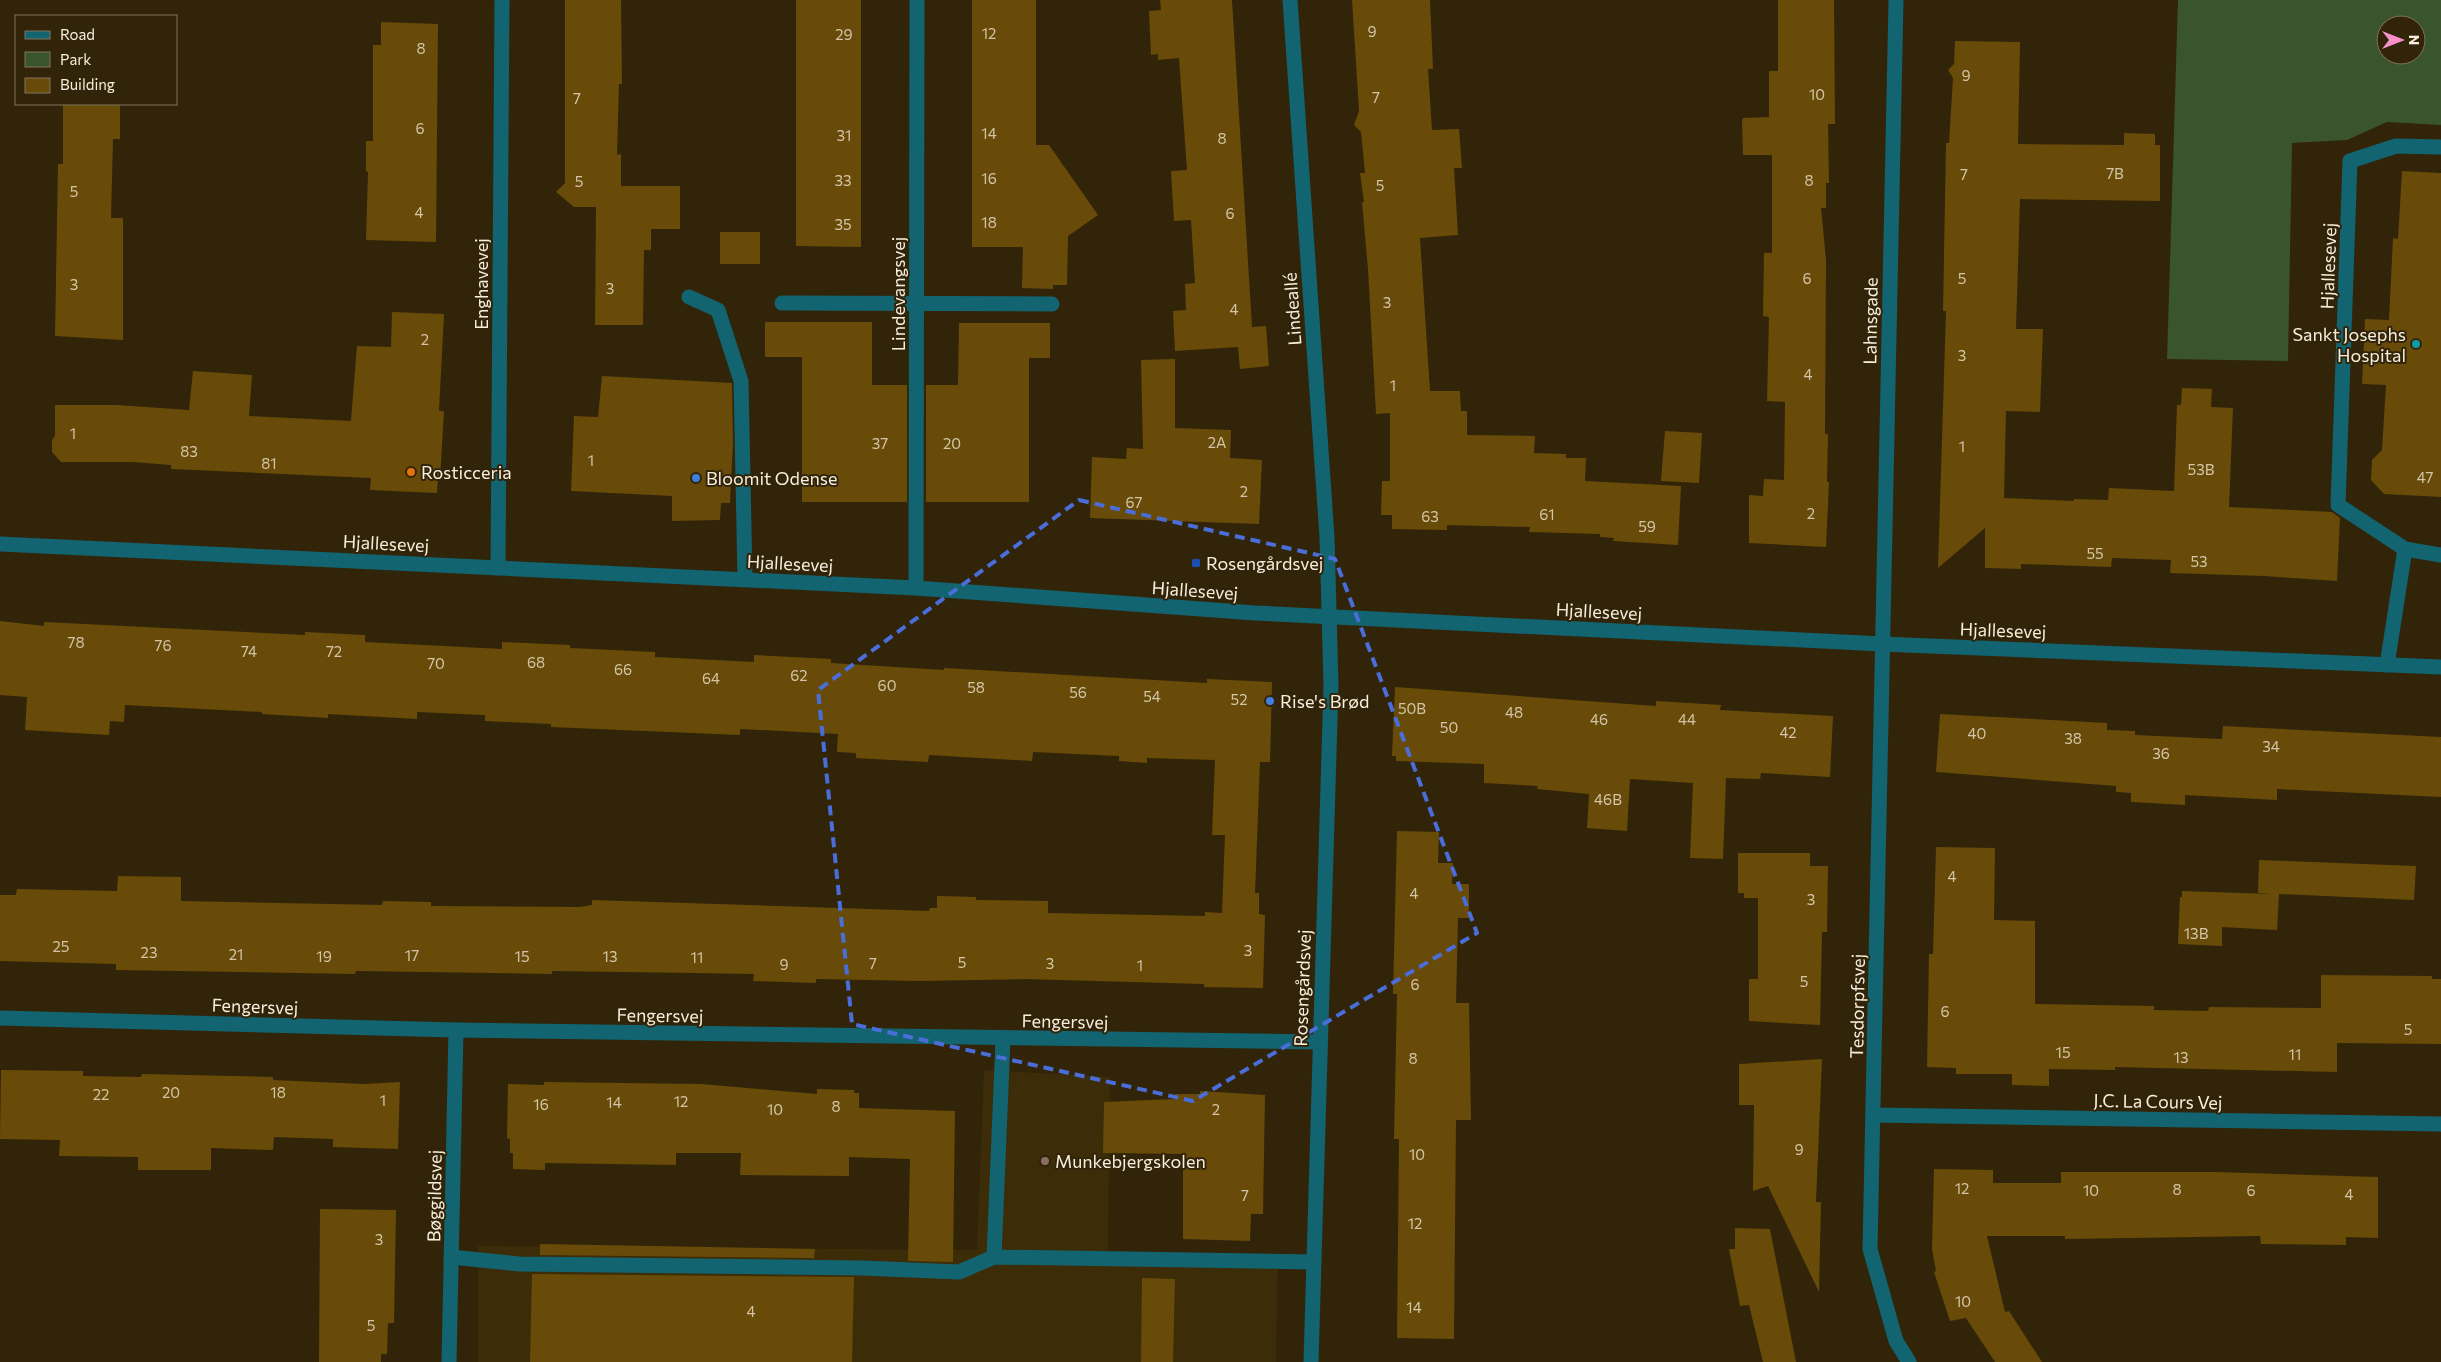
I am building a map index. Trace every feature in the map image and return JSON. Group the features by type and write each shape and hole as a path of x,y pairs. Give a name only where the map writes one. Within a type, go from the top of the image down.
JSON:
{"street":[{"name":"Enghavevej","path":"498,568 502,0"},
{"name":"Lindevangsvej","path":"916,588 917,0"},
{"name":"Lindeallé","path":"1290,0 1327,537 1330,615"},
{"name":"Lahnsgade","path":"1882,644 1896,0"},
{"name":"Hjallesevej","path":"2441,147 2396,146 2350,162 2338,505 2405,549 2441,555"},
{"path":"689,297 718,310 741,381 745,579"},
{"path":"782,304 1052,304"},
{"name":"Hjallesevej","path":"0,544 916,588 1256,613 1330,615 1882,644 2441,667"},
{"path":"2387,665 2405,549"},
{"name":"Rosengårdsvej","path":"1312,1362 1319,1042 1331,685 1330,615"},
{"name":"Tesdorpfsvej","path":"1882,644 1870,1249 1896,1341 1909,1362"},
{"name":"Fengersvej","path":"0,1018 456,1030 1319,1042"},
{"name":"Bøggildsvej","path":"449,1362 456,1030"},
{"path":"994,1257 1003,1039"},
{"name":"J.C. La Cours Vej","path":"1874,1115 2441,1124"},
{"path":"451,1257 519,1264 862,1268 959,1272 994,1257 1313,1262"}],"highlighted area":[{"path":"1079,500 1335,559 1477,933 1193,1101 852,1024 818,690"}],"shaded area":[{"name":"Munkebjergskolen","path":"984,1070 1110,1077 1108,1252 1278,1255 1276,1362 478,1362 478,1246 977,1250"}],"green space":[{"path":"2178,0 2441,0 2441,125 2387,122 2347,140 2292,143 2288,361 2167,359"}],"building":[{"path":"565,0 621,0 622,84 619,84 617,155 621,154 621,186 680,186 680,229 651,229 651,250 644,250 643,325 595,325 596,207 574,207 556,192 565,183"},
{"path":"796,0 861,0 861,247 796,246"},
{"path":"972,0 1036,0 1036,145 1049,145 1098,215 1068,236 1067,285 1053,285 1053,289 1022,288 1023,247 972,247"},
{"path":"1160,0 1232,0 1252,327 1266,326 1269,366 1240,369 1238,347 1175,351 1173,311 1186,310 1185,284 1195,283 1191,220 1174,221 1171,171 1187,170 1179,58 1158,60 1158,54 1151,55 1149,11 1161,10"},
{"path":"1352,0 1430,0 1433,69 1428,69 1432,130 1459,129 1462,168 1454,168 1458,235 1420,238 1430,391 1460,391 1461,411 1467,411 1467,435 1535,436 1534,453 1566,454 1566,458 1586,458 1585,481 1681,486 1678,545 1613,541 1614,538 1600,537 1600,534 1529,532 1530,527 1447,525 1447,530 1392,529 1392,515 1381,515 1382,481 1390,481 1390,413 1376,414 1368,269 1362,202 1364,202 1360,173 1365,173 1361,132 1354,125 1359,111"},
{"path":"1778,0 1834,0 1835,124 1828,124 1829,183 1826,183 1826,208 1821,208 1826,260 1825,434 1828,434 1827,482 1829,482 1826,547 1749,543 1749,495 1763,496 1764,479 1784,480 1785,402 1767,401 1769,317 1763,316 1764,253 1772,253 1772,155 1743,155 1742,121 1743,118 1769,117 1769,71 1778,71"},
{"path":"381,22 438,24 436,242 366,240 368,172 366,171 366,141 373,141 373,45 381,45"},
{"path":"1955,41 2020,42 2018,144 2124,145 2124,133 2155,134 2155,145 2160,145 2160,201 2020,199 2016,329 2043,329 2040,412 2006,411 2004,498 2074,501 2074,499 2108,500 2109,488 2174,491 2177,405 2181,405 2182,388 2212,389 2211,407 2233,408 2229,507 2332,512 2340,518 2337,581 2264,576 2170,573 2171,560 2112,558 2111,567 2021,564 2021,569 1985,568 1985,528 1938,568 1946,311 1943,311 1946,143 1949,143 1953,78 1948,70 1954,64"},
{"path":"63,105 120,105 120,139 113,139 111,218 123,218 123,340 55,336 58,164 63,164"},
{"name":"Sankt Josephs Hospital","path":"2402,171 2441,173 2441,497 2384,494 2371,480 2372,460 2382,450 2386,385 2362,384 2365,319 2389,320 2393,238 2398,239"},
{"path":"720,232 760,232 760,264 720,264"},
{"path":"392,312 444,314 439,411 444,411 440,479 438,479 437,493 370,490 371,478 171,469 171,465 133,462 61,462 52,452 52,440 55,436 55,405 117,405 189,410 193,371 252,375 249,416 351,421 357,346 391,347"},
{"path":"765,322 872,322 872,385 907,385 907,502 802,502 802,357 765,357"},
{"path":"959,323 1050,323 1050,358 1029,358 1029,502 926,502 926,385 958,385"},
{"path":"1175,359 1175,428 1231,430 1230,458 1262,460 1259,524 1090,518 1092,457 1126,459 1127,448 1143,449 1141,360"},
{"path":"602,376 732,383 733,443 730,503 721,503 720,520 672,521 672,496 571,491 574,416 598,417"},
{"path":"1665,431 1702,433 1699,483 1661,481"},
{"path":"0,621 44,626 44,622 305,635 305,632 365,635 365,642 502,649 502,642 570,645 570,648 655,652 655,657 754,662 754,655 831,659 831,663 944,670 944,668 1207,683 1207,679 1272,682 1270,762 1260,762 1255,893 1259,893 1259,914 1265,915 1263,988 1204,987 1204,984 1025,979 920,981 816,979 816,983 753,981 754,974 694,973 552,971 552,974 356,971 355,974 116,970 116,964 0,961 0,895 16,895 17,889 117,891 118,876 181,877 181,901 382,905 383,901 431,902 431,906 580,907 592,905 592,900 929,911 930,908 937,908 937,896 976,897 976,900 1048,901 1048,913 1205,916 1205,912 1222,913 1225,835 1212,835 1215,760 1147,758 1147,763 1119,761 1119,756 1033,752 1032,761 929,755 928,762 856,758 856,753 837,752 838,734 740,729 740,735 551,727 551,724 485,721 485,715 417,712 417,719 328,714 328,718 262,714 262,712 125,705 124,722 110,721 109,735 25,730 27,697 0,695"},
{"path":"1395,687 1656,706 1656,701 1721,705 1720,710 1833,716 1830,777 1761,773 1760,779 1726,778 1723,859 1690,858 1693,783 1630,779 1627,831 1587,828 1589,794 1537,789 1538,786 1484,783 1484,764 1396,761 1396,756 1392,756"},
{"path":"1940,714 2107,723 2107,730 2135,731 2135,735 2222,739 2223,726 2441,737 2441,797 2277,789 2277,800 2185,795 2185,805 2131,802 2131,793 2116,792 2116,786 1936,772"},
{"path":"1397,831 1439,832 1438,863 1453,863 1452,884 1469,884 1469,918 1458,918 1456,1003 1469,1003 1471,1120 1456,1120 1454,1339 1397,1338 1399,1139 1394,1139 1397,994 1393,994"},
{"path":"1936,847 1995,848 1994,920 2035,921 2035,1004 2154,1006 2154,1010 2208,1011 2209,1007 2321,1008 2321,975 2432,976 2432,979 2441,979 2441,1044 2337,1043 2337,1072 2115,1067 2115,1070 2049,1069 2049,1086 2012,1085 2012,1074 1956,1074 1956,1068 1927,1067 1929,954 1933,954"},
{"path":"1738,853 1810,853 1810,866 1828,866 1827,932 1822,932 1820,1025 1749,1021 1749,979 1758,979 1758,898 1744,898 1744,893 1738,893"},
{"path":"2259,860 2416,866 2414,900 2279,894 2277,930 2222,927 2222,946 2178,944 2180,897 2182,897 2182,891 2271,894 2258,893"},
{"path":"1822,1059 1816,1202 1821,1202 1819,1292 1768,1186 1753,1191 1754,1105 1739,1105 1739,1064"},
{"path":"1,1070 83,1071 83,1076 141,1077 142,1074 273,1077 273,1080 364,1084 400,1082 398,1149 333,1147 333,1139 274,1137 273,1150 211,1148 211,1170 138,1170 138,1157 59,1156 60,1140 0,1139"},
{"path":"544,1082 702,1084 817,1094 817,1089 854,1090 854,1093 859,1093 859,1108 955,1111 953,1262 908,1261 910,1159 849,1157 849,1176 740,1175 741,1153 676,1153 676,1165 545,1163 545,1170 513,1169 513,1153 510,1153 510,1139 507,1138 508,1084 544,1085"},
{"path":"1200,1091 1265,1095 1263,1214 1251,1214 1250,1241 1183,1239 1183,1154 1103,1153 1104,1102 1175,1099 1175,1094 1200,1094"},
{"path":"1934,1169 1993,1170 1993,1183 2061,1183 2061,1172 2215,1172 2378,1177 2378,1238 2346,1237 2346,1245 2261,1244 2260,1236 2065,1239 2065,1236 1987,1236 2005,1312 2009,1311 2042,1362 1995,1362 1966,1318 1950,1321 1934,1272 1936,1271 1932,1249"},
{"path":"320,1209 396,1210 394,1323 388,1323 387,1354 381,1354 381,1362 319,1362"},
{"path":"1735,1228 1770,1229 1796,1362 1763,1362 1749,1305 1740,1306 1729,1249 1735,1249"},
{"path":"540,1244 815,1249 814,1258 540,1255"},
{"path":"532,1274 854,1277 852,1362 530,1362"},
{"path":"1142,1278 1175,1279 1173,1362 1141,1362"}],"place":[{"name":"Sankt Josephs Hospital","path":"2416,344"},
{"name":"Rosticceria","path":"411,472"},
{"name":"Bloomit Odense","path":"696,478"},
{"name":"Rosengårdsvej","path":"1196,563"},
{"name":"Rise's Brød","path":"1270,701"},
{"name":"Munkebjergskolen","path":"1045,1161"}]}
